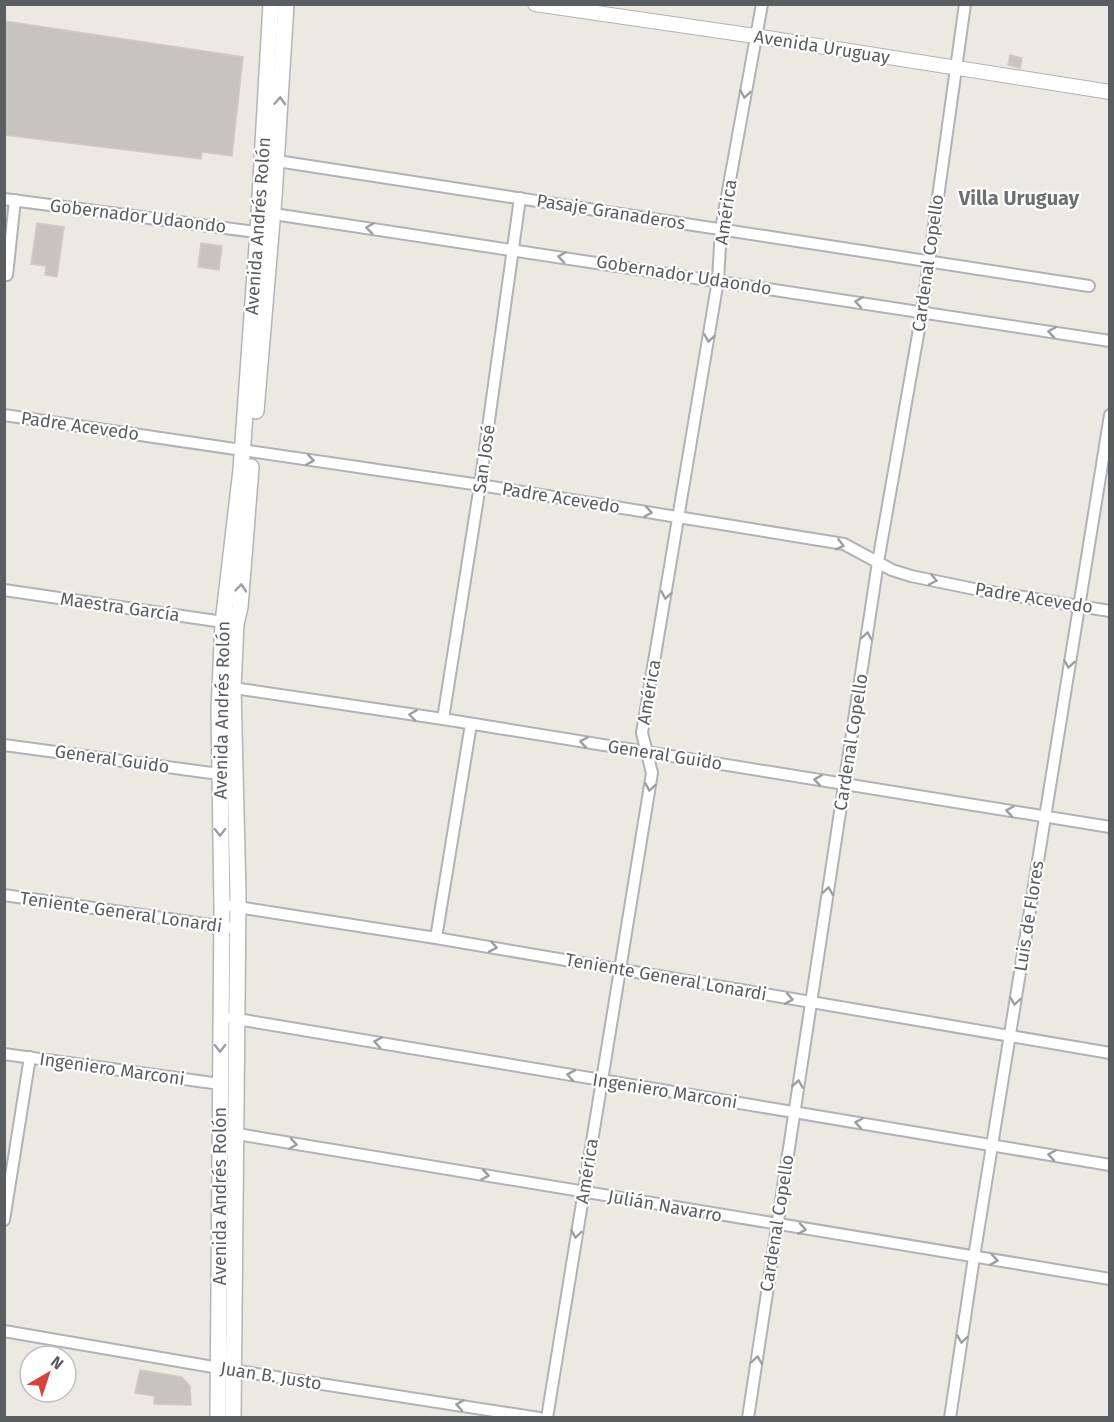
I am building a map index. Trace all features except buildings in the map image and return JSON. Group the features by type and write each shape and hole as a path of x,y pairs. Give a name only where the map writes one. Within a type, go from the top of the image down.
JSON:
{"main road":[{"name":"Avenida Andrés Rolón","path":"233,1418 226,1369 220,1131 220,927 222,905 219,774 230,623 240,607 247,450 266,212 272,4"},
{"name":"Avenida Andrés Rolón","path":"266,212 277,161 286,4"},
{"name":"Avenida Andrés Rolón","path":"218,1418 226,1369 235,1134 238,930 226,687"}],"street":[{"name":"Avenida Uruguay","path":"535,4 564,6 1110,92"},
{"name":"América","path":"546,1418 652,773 642,734 718,280 721,229 762,4"},
{"name":"Cardenal Copello","path":"748,1418 878,562 922,312 965,4"},
{"name":"Pasaje Granaderos","path":"277,161 1089,286"},
{"name":"San José","path":"442,719 480,485 520,198"},
{"name":"Gobernador Udaondo","path":"10,200 264,233"},
{"path":"7,275 10,200"},
{"name":"Gobernador Udaondo","path":"266,212 1110,341"},
{"name":"Padre Acevedo","path":"4,415 480,485 844,544 892,570 911,576 979,590 1110,611"},
{"name":"Luis de Flores","path":"950,1418 1110,415"},
{"name":"Maestra García","path":"4,590 230,623"},
{"name":"General Guido","path":"226,687 442,719 1110,827"},
{"path":"436,938 471,724"},
{"name":"General Guido","path":"4,744 219,774"},
{"name":"Teniente General Lonardi","path":"4,895 238,930"},
{"name":"Teniente General Lonardi","path":"222,905 436,938 1110,1053"},
{"name":"Ingeniero Marconi","path":"220,1017 1110,1165"},
{"name":"Ingeniero Marconi","path":"4,1054 220,1084"},
{"path":"4,1220 30,1057"},
{"name":"Julián Navarro","path":"220,1131 1110,1279"},
{"name":"Juan B. Justo","path":"4,1331 226,1369 539,1418"}],"district":[{"name":"Villa Uruguay","path":"1019,198"}]}
